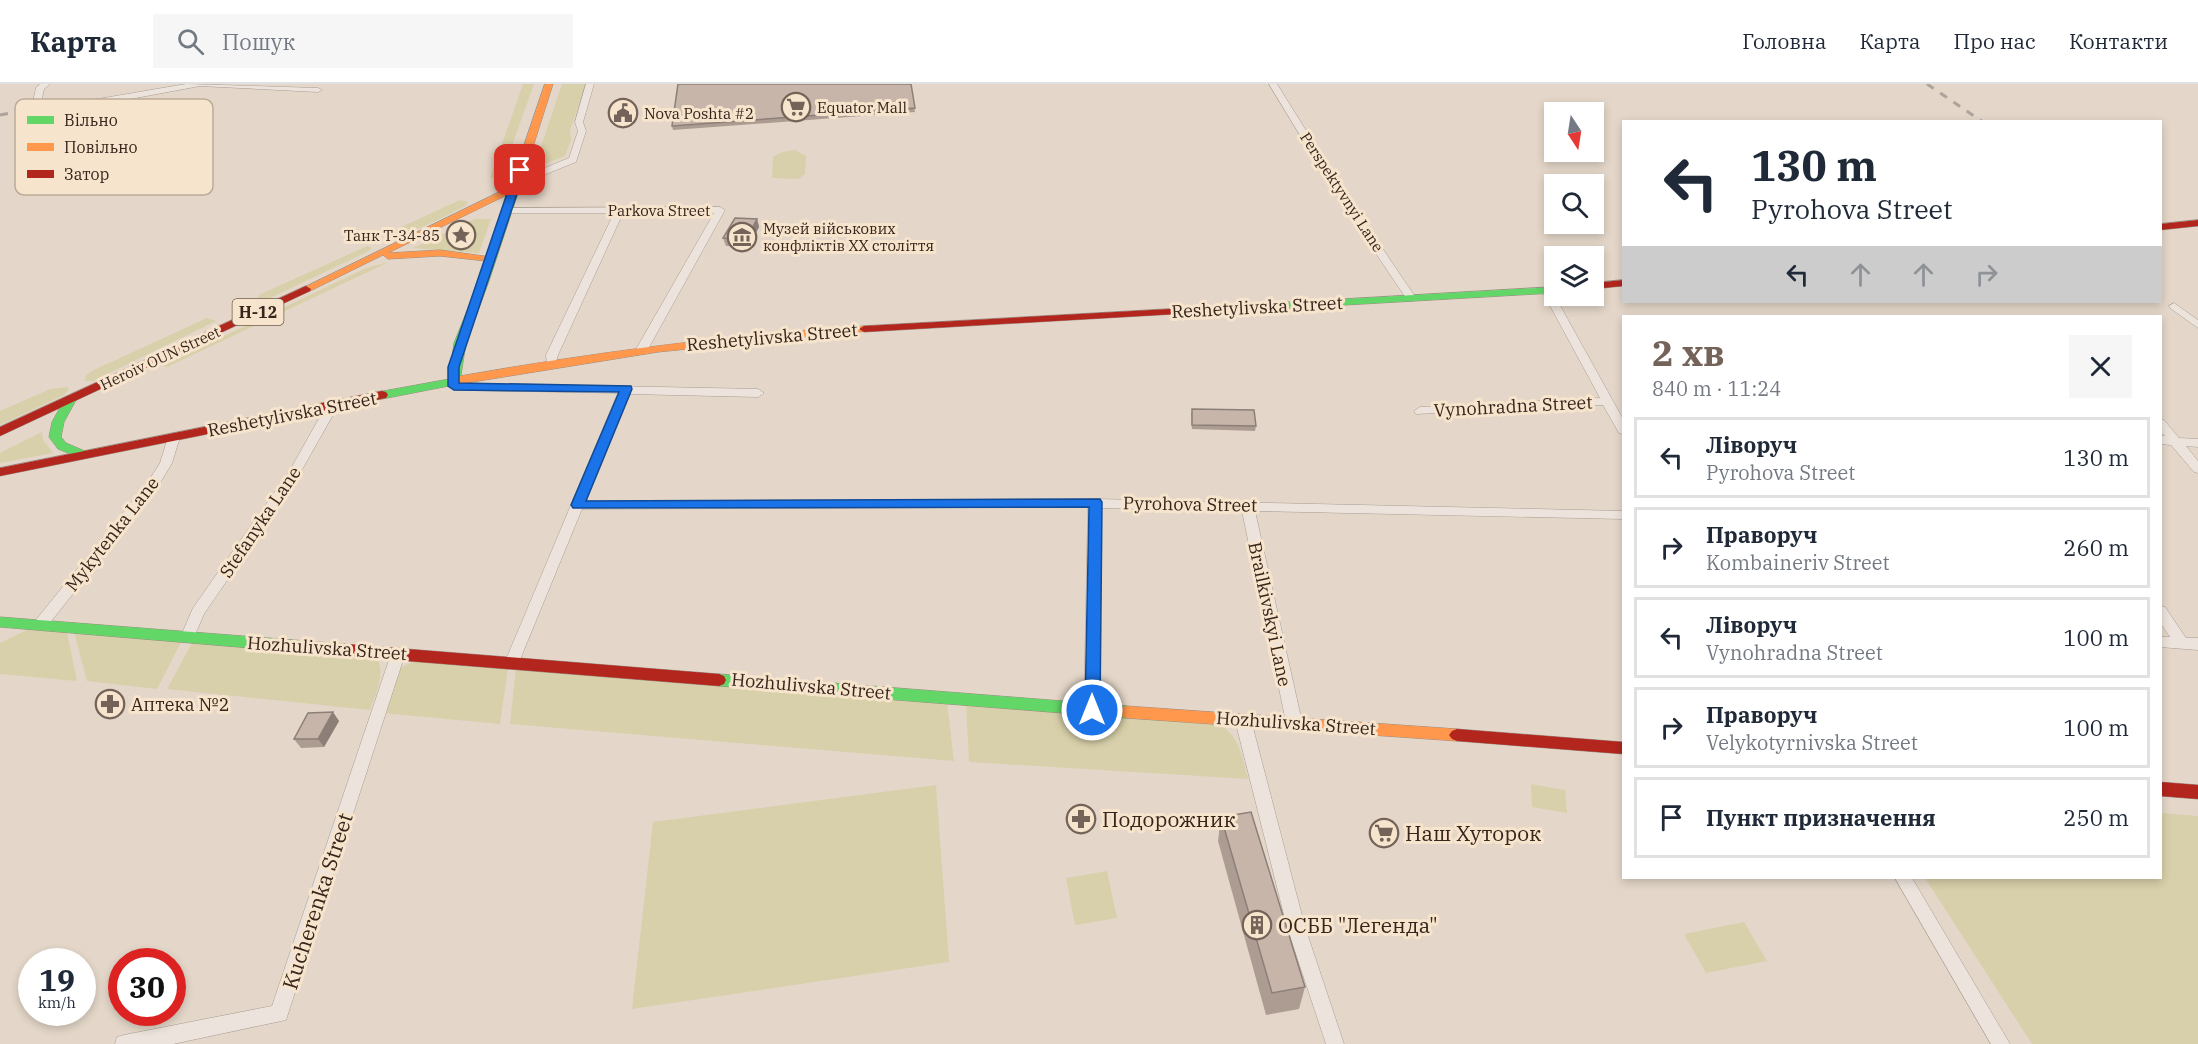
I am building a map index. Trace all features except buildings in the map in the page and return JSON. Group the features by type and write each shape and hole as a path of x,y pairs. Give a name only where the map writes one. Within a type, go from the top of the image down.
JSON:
{"street":[{"path":"38,99 40,88 46,84"},
{"path":"115,99 200,84 318,90"},
{"path":"549,84 453,367 454,386 758,393"},
{"path":"515,186 573,160 582,131 579,122 590,84"},
{"name":"Perspektyvnyi Lane","path":"1273,84 1340,193 1411,298"},
{"name":"Heroiv OUN Street","path":"0,432 367,261 515,186"},
{"name":"Parkova Street","path":"508,210 720,210 641,351"},
{"path":"551,363 552,355 620,210"},
{"path":"2162,227 2198,223"},
{"path":"367,261 402,254 430,252 491,260"},
{"path":"1604,285 1622,283"},
{"name":"Reshetylivska Street","path":"0,472 551,363 767,335 1544,290"},
{"path":"1559,306 1614,406 1622,427"},
{"path":"2174,306 2198,325"},
{"path":"512,662 626,389"},
{"path":"70,400 58,422 55,437 62,447 83,455"},
{"name":"Stefanyka Lane","path":"187,638 198,612 295,472 332,406"},
{"name":"Vynohradna Street","path":"1420,411 1614,406"},
{"path":"2162,425 2198,469"},
{"name":"Mykytenka Lane","path":"40,625 153,485 166,463 174,437"},
{"path":"2162,441 2198,443"},
{"path":"1092,710 1095,502"},
{"name":"Pyrohova Street","path":"577,505 1095,502 1622,515"},
{"name":"Brailkivskyi Lane","path":"1247,505 1294,722"},
{"path":"2162,614 2182,643"},
{"name":"Hozhulivska Street","path":"0,622 1092,710 1294,722 1622,748"},
{"path":"2162,642 2198,644"},
{"name":"Kucherenka Street","path":"145,1042 279,1014 398,654"},
{"path":"1243,720 1296,927 1335,1044"},
{"path":"2162,789 2198,792"},
{"path":"1904,879 2001,1044"},
{"path":"124,1044 145,1042"}],"shaded area":[{"path":"523,84 534,84 500,179 490,178"},
{"path":"562,84 586,84 570,130 571,140 565,156 544,164 536,161"},
{"path":"795,150 806,156 805,174 798,179 772,178 773,157 782,152"},
{"path":"460,200 468,202 465,206 419,228 401,233 395,232 401,227"},
{"path":"475,219 491,219 479,253 413,248"},
{"path":"367,246 372,248 268,299 257,298 261,294"},
{"path":"389,262 167,367 162,366 366,268"},
{"path":"207,318 216,321 93,381 85,381 86,375 96,369"},
{"path":"67,387 69,389 64,395 0,425 0,411 50,389"},
{"path":"42,432 43,440 53,453 0,463 0,453"},
{"path":"27,630 67,632 77,681 0,674 0,643"},
{"path":"74,632 181,642 157,689 87,681"},
{"path":"192,643 376,657 380,670 379,684 370,710 167,689"},
{"path":"416,661 508,668 500,724 383,713 399,668"},
{"path":"516,668 947,703 954,761 510,724"},
{"path":"966,703 1218,724 1236,740 1248,779 969,762"},
{"path":"1531,784 1565,790 1567,813 1532,807"},
{"path":"936,785 949,962 632,1009 653,822"},
{"path":"2162,813 2198,816 2198,1044 2032,1044 1926,879 2162,879"},
{"path":"1107,871 1117,918 1075,925 1066,878"},
{"path":"1744,922 1767,961 1706,973 1684,934"}],"railway":[{"path":"1927,84 1980,120"},
{"path":"0,115 15,112"}],"traffic: fast":[{"path":"382,395 454,381 460,343 484,281 517,181"},
{"path":"1276,306 1544,291"},
{"path":"70,400 58,422 55,437 62,446 83,455"},
{"path":"0,622 345,650"},
{"path":"719,680 1126,712"}],"traffic: slow":[{"path":"517,181 549,84"},
{"path":"306,289 514,188"},
{"path":"388,256 440,253 491,260"},
{"path":"454,381 556,363 658,349 761,337 864,329"},
{"path":"1126,712 1457,735"}],"traffic: jam":[{"path":"2162,227 2198,223"},
{"path":"1604,285 1622,283"},
{"path":"0,432 306,289"},
{"path":"864,329 1276,306"},
{"path":"0,472 382,395"},
{"path":"345,650 719,680"},
{"path":"1457,735 1622,748"},
{"path":"2162,789 2198,792"}],"place":[{"name":"Equator Mall","path":"796,107"},
{"name":"Nova Poshta #2","path":"623,113"},
{"name":"Танк Т-34-85","path":"461,235"},
{"name":"Музей військових конфліктів ХХ століття","path":"742,237"},
{"name":"Аптека №2","path":"110,704"},
{"name":"Подорожник","path":"1081,819"},
{"name":"Наш Хуторок","path":"1384,833"},
{"name":"ОСББ \"Легенда\"","path":"1257,925"}],"route":[{"path":"520,170 484,282 453,367 454,386 626,389 577,505 1095,502 1092,710"}]}
